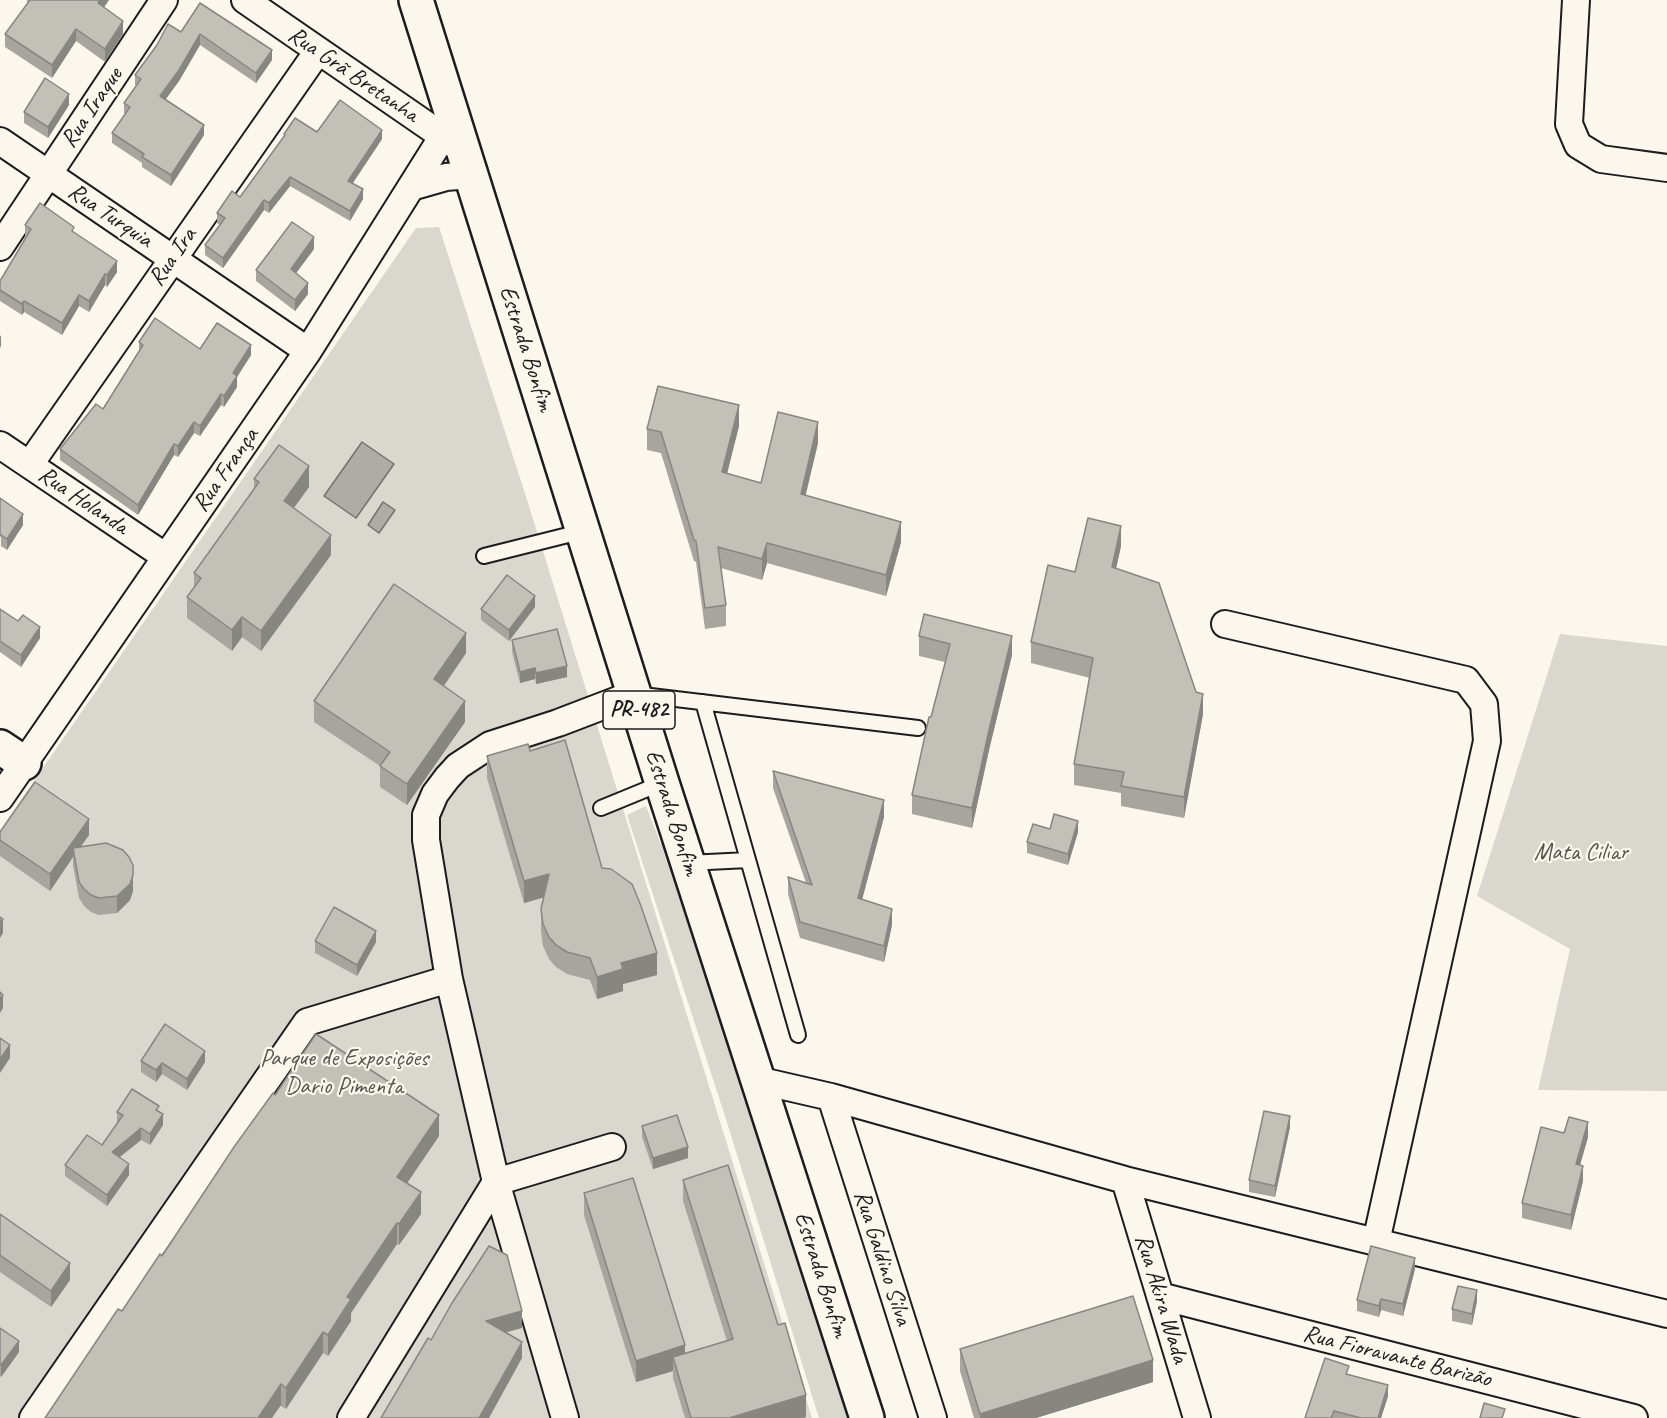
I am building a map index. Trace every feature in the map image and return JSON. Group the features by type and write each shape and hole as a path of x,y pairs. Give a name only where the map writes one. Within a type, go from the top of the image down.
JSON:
{"main road":[{"name":"Estrada Bonfim","path":"416,0 458,153 584,531 662,783 867,1418"}],"street":[{"name":"Rua Iraque","path":"0,247 164,0"},
{"name":"Rua Grã Bretanha","path":"245,0 458,153"},
{"path":"1576,0 1569,124 1578,145 1601,159 1667,168"},
{"name":"Rua Ira","path":"30,464 318,51"},
{"name":"Rua Turquia","path":"0,141 309,351"},
{"path":"411,187 446,177 458,153"},
{"name":"Rua França","path":"0,798 12,755 166,557 309,351 411,187 458,153"},
{"name":"Rua Holanda","path":"0,444 166,557"},
{"path":"1226,624 1466,680 1484,704 1487,741 1376,1242"},
{"path":"565,1418 496,1182 449,979 426,840 426,815 435,794 458,766 490,745 558,723 634,694"},
{"path":"33,1418 307,1022 449,979"},
{"path":"757,1080 831,1097 1125,1180 1667,1314"},
{"name":"Rua Galdino Silva","path":"831,1097 933,1418"},
{"path":"351,1418 496,1182 612,1147"},
{"name":"Rua Akira Wada","path":"1125,1180 1197,1418"},
{"name":"Rua Fioravante Barizão","path":"1160,1296 1634,1418"}],"lane":[{"path":"484,556 584,531"},
{"path":"634,694 918,728"},
{"path":"703,702 798,1035"},
{"path":"601,808 662,783"},
{"path":"688,863 748,860"}],"green space":[{"name":"Parque de Exposições Dario Pimenta","path":"439,227 529,506 812,1418 0,1418 0,830 416,228"},
{"name":"Mata Ciliar","path":"1560,634 1667,646 1667,1091 1538,1090 1570,949 1477,896"},
{"path":"646,806 660,842 668,846 852,1418 819,1418 724,1113 627,815"}],"shaded area":[{"path":"362,442 394,464 356,518 324,496"},
{"path":"383,502 395,510 379,533 368,525"}],"building":[{"path":"30,0 100,0 98,3 123,21 105,49 76,29 52,65 5,34"},
{"path":"200,3 272,50 256,73 200,34 179,70 160,96 204,125 171,175 142,157 144,154 112,133 130,107 124,103 141,79 135,75 157,45 168,24 181,32"},
{"path":"45,78 69,94 48,127 24,112"},
{"path":"340,100 382,130 348,181 363,189 350,211 290,177 269,203 264,200 223,258 205,245 225,218 217,213 232,191 240,197 295,118 317,132"},
{"path":"40,203 74,227 72,231 117,261 107,275 105,274 89,301 79,295 62,323 24,301 22,304 0,290 0,281 31,229 25,225"},
{"path":"292,222 314,237 291,269 308,283 295,300 256,270"},
{"path":"155,318 200,349 217,323 251,345 233,373 237,376 224,396 221,394 200,426 194,422 178,446 174,444 138,505 60,449 96,404 103,409 143,345 139,342"},
{"path":"658,386 739,405 722,472 761,483 778,412 818,422 801,494 901,522 886,575 767,543 762,559 718,547 726,605 705,608 696,541 661,432 647,429"},
{"path":"279,445 309,466 284,501 331,535 261,631 242,617 232,630 187,597 201,578 194,573 259,482 254,479"},
{"path":"0,498 23,514 7,539 0,536"},
{"path":"1088,518 1121,526 1112,567 1159,583 1196,692 1203,694 1184,797 1121,786 1124,772 1074,764 1093,658 1031,642 1048,565 1075,572"},
{"path":"507,575 535,596 509,630 481,609"},
{"path":"394,584 466,633 434,679 465,701 407,784 380,766 390,752 314,701"},
{"path":"0,609 18,621 23,615 40,627 21,655 0,641"},
{"path":"924,614 1012,636 972,808 912,795 929,717 931,717 950,644 919,636"},
{"path":"557,629 567,666 536,673 535,668 520,672 512,640"},
{"path":"565,740 602,868 611,869 632,884 657,953 621,963 623,969 597,977 590,958 567,952 549,937 543,924 541,909 549,874 524,881 487,756 528,744 530,751"},
{"path":"773,771 884,800 858,898 892,909 884,946 800,922 788,877 812,885"},
{"path":"35,782 89,819 50,874 0,840 0,832"},
{"path":"1054,814 1078,821 1068,854 1027,842 1033,824 1050,829"},
{"path":"106,843 123,850 129,857 133,865 133,875 130,884 117,896 99,898 91,895 79,882 73,848"},
{"path":"334,907 376,931 357,965 315,941"},
{"path":"165,1024 205,1051 187,1079 162,1063 156,1070 141,1061"},
{"path":"316,1034 439,1115 397,1177 421,1192 347,1297 351,1299 328,1335 323,1332 286,1388 281,1384 258,1418 45,1418 118,1309 122,1311 160,1254 162,1256 234,1147 273,1093 275,1095"},
{"path":"0,1038 10,1045 0,1059"},
{"path":"132,1089 159,1106 156,1110 163,1114 150,1134 141,1128 112,1152 129,1164 107,1195 65,1165 87,1135 102,1145 123,1115 117,1112"},
{"path":"1264,1111 1290,1116 1275,1186 1249,1180"},
{"path":"677,1115 688,1147 653,1158 642,1126"},
{"path":"1569,1117 1588,1122 1576,1164 1583,1166 1571,1215 1522,1203 1541,1127 1564,1133"},
{"path":"728,1165 778,1325 785,1323 806,1395 729,1418 691,1418 673,1357 733,1339 683,1180"},
{"path":"633,1178 685,1345 636,1361 584,1193"},
{"path":"0,1214 70,1263 51,1291 0,1255"},
{"path":"489,1246 507,1255 522,1311 486,1321 522,1342 479,1418 381,1418 428,1338 431,1340"},
{"path":"1371,1246 1415,1258 1403,1304 1381,1299 1379,1306 1357,1300"},
{"path":"1458,1286 1477,1290 1472,1314 1452,1309"},
{"path":"1133,1296 1153,1360 980,1414 960,1349"},
{"path":"0,1328 19,1341 1,1365 0,1364"},
{"path":"1325,1358 1349,1366 1346,1374 1388,1385 1378,1418 1361,1418 1334,1411 1331,1418 1305,1418"},
{"path":"1484,1403 1505,1409 1502,1418 1480,1418"}]}
